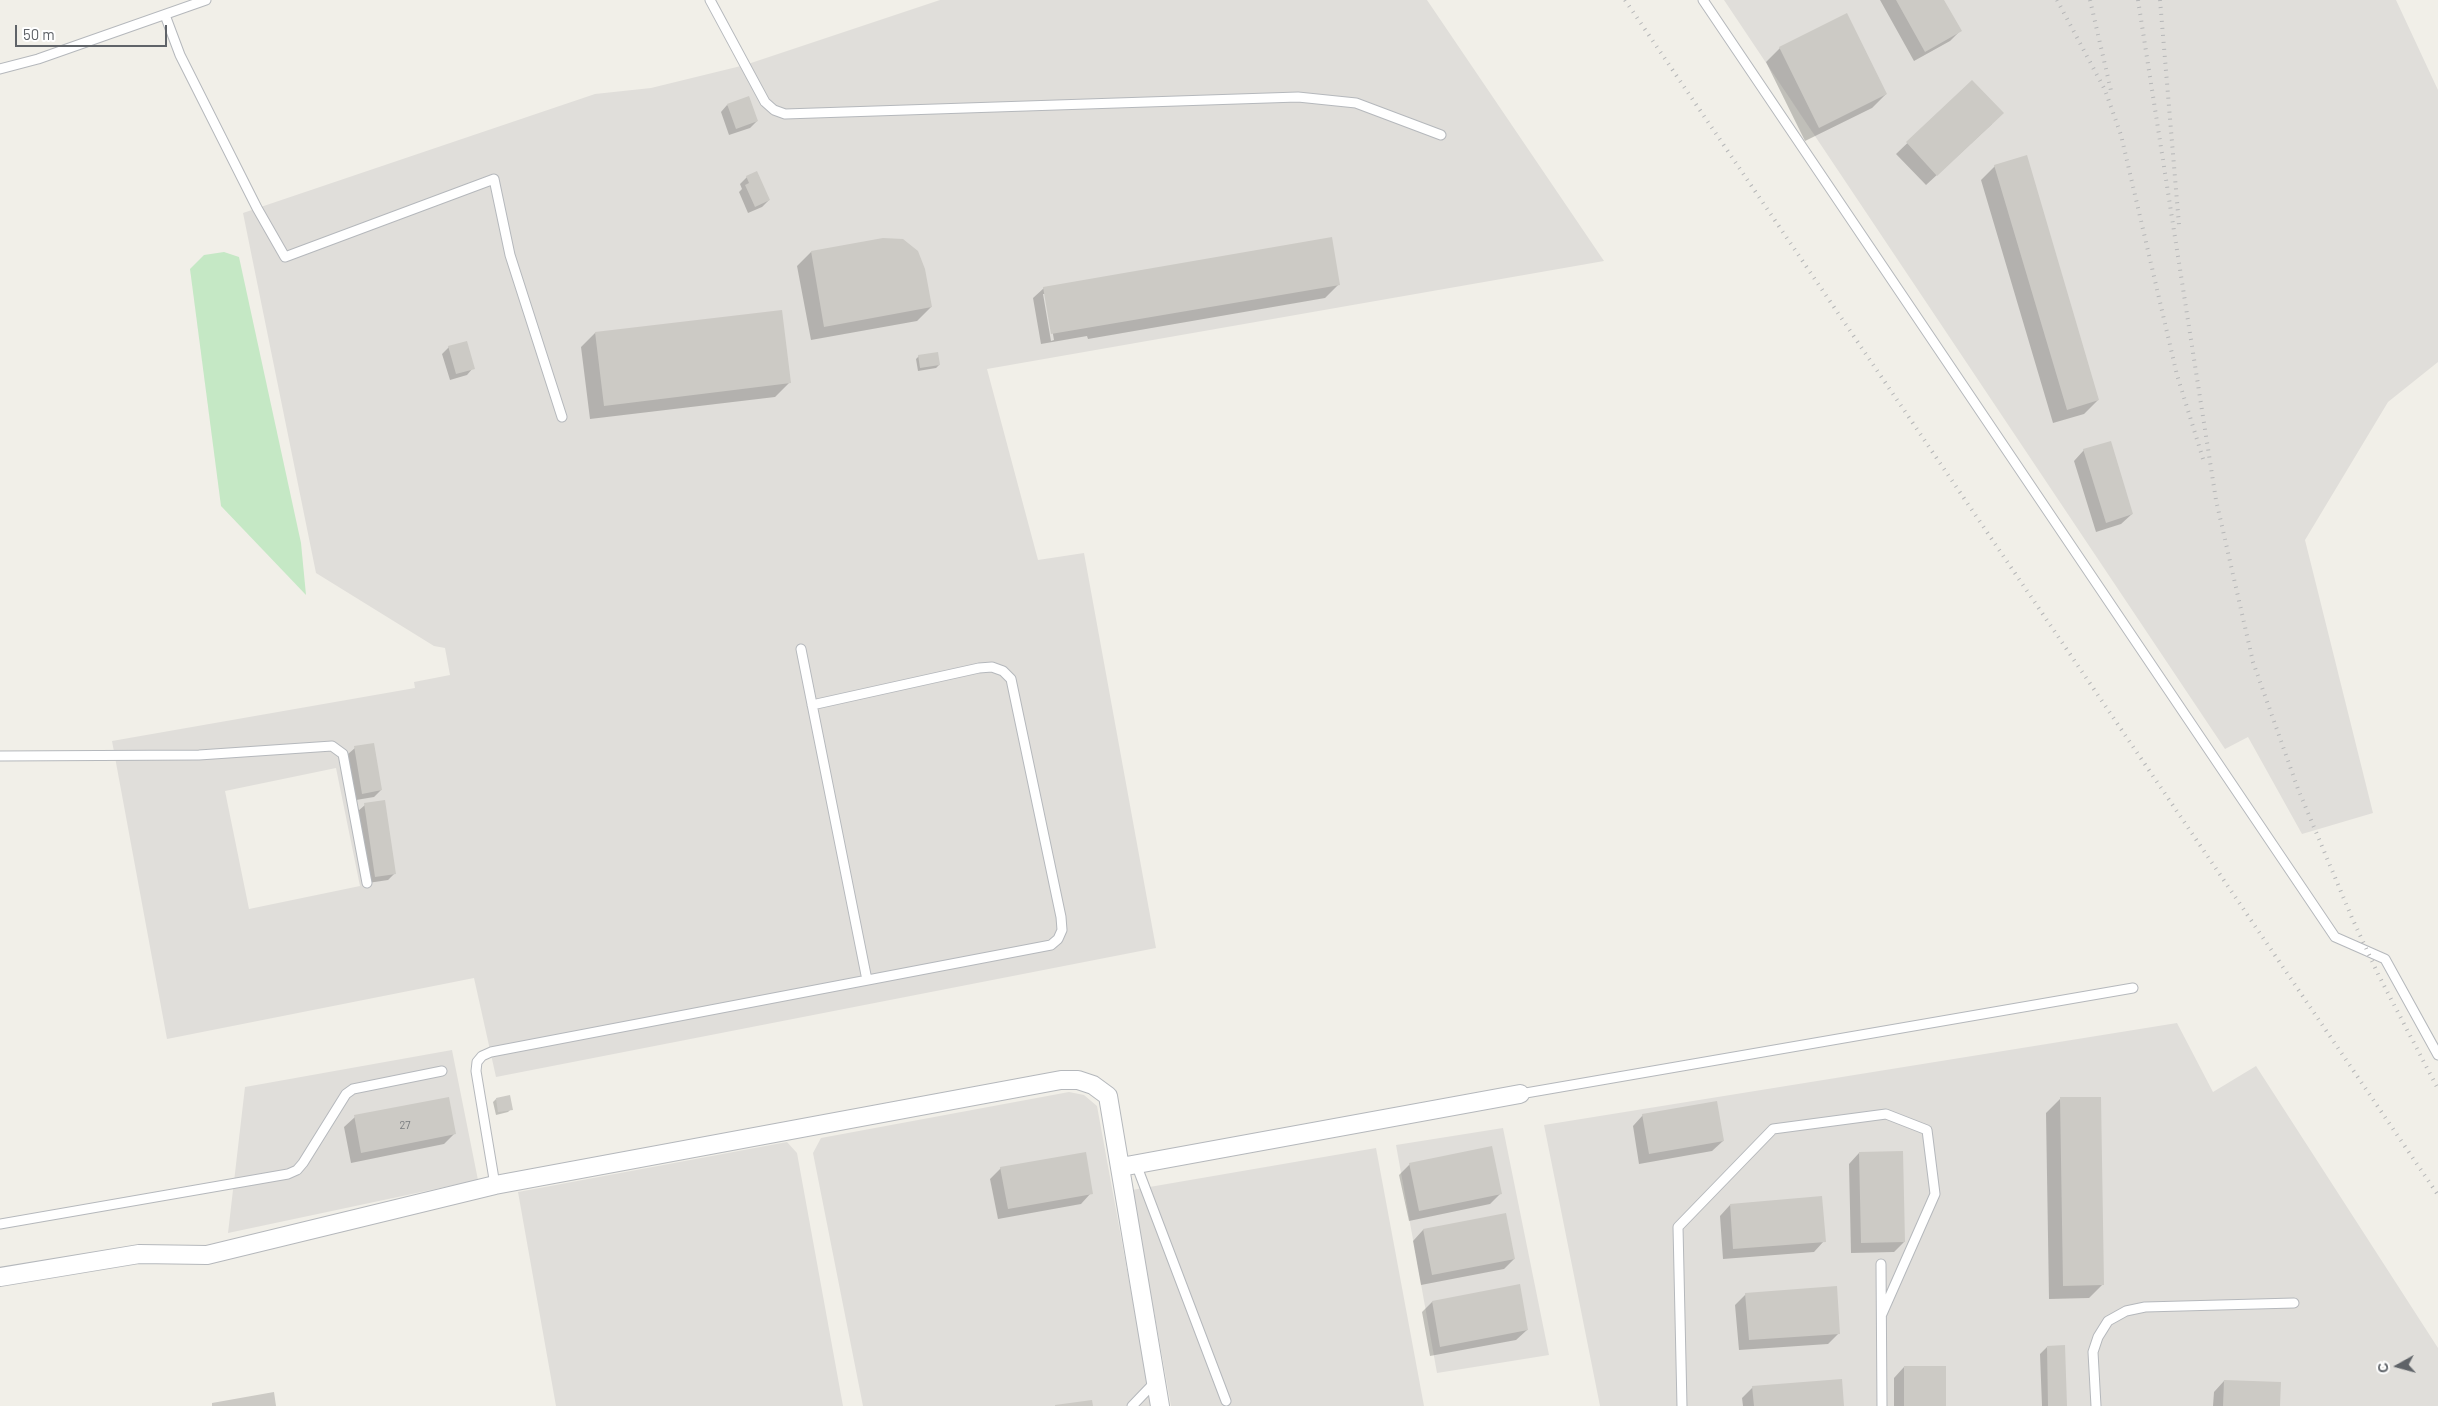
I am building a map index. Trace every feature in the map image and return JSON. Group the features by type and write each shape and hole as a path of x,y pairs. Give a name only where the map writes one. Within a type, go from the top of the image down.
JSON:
{"street":[{"path":"0,1277 139,1254 207,1255 495,1185 1061,1080 1078,1080 1093,1086 1108,1096 1129,1165 1160,1406"},
{"path":"1129,1165 1520,1094"}],"lane":[{"path":"0,69 38,59 206,0"},
{"path":"710,0 765,102 774,110 785,114 1298,97 1356,103 1441,135"},
{"path":"1703,0 2336,937 2385,959 2438,1055"},
{"path":"164,15 180,55 248,191 285,257 494,180 510,255 562,417"},
{"path":"801,649 867,980"},
{"path":"495,1185 476,1072 477,1062 482,1056 491,1052 1051,944 1058,939 1062,930 1061,917 1011,679 1003,671 992,667 979,668 812,705"},
{"path":"0,756 199,755 332,746 343,754 368,883"},
{"path":"1520,1094 2133,988"},
{"path":"0,1224 288,1174 298,1170 304,1163 346,1094 353,1089 442,1071"},
{"path":"1682,1406 1678,1227 1773,1129 1886,1114 1926,1130 1935,1194 1882,1314"},
{"path":"1129,1165 1226,1401"},
{"path":"1882,1264 1882,1406"},
{"path":"2096,1406 2093,1352 2098,1337 2108,1321 2126,1311 2145,1307 2294,1302"},
{"path":"1132,1406 1156,1382"}],"shaded area":[{"path":"940,0 1427,0 1604,261 987,369 1038,560 1084,553 1156,948 496,1077 474,978 167,1039 112,741 415,688 414,682 450,675 445,648 434,646 316,573 243,213 595,94 651,88 745,65","holes":["336,768 360,886 249,909 225,791"]},
{"path":"1724,0 2396,0 2438,90 2438,362 2388,402 2305,540 2373,813 2302,834 2248,737 2225,749"},
{"path":"2177,1023 2213,1092 2256,1066 2438,1348 2438,1406 1600,1406 1544,1125"},
{"path":"452,1050 478,1180 228,1233 245,1087"},
{"path":"1069,1092 1084,1095 1097,1106 1152,1406 863,1406 813,1153 821,1138"},
{"path":"1503,1128 1549,1355 1437,1373 1396,1145"},
{"path":"787,1142 797,1153 843,1406 556,1406 518,1192"},
{"path":"1376,1148 1424,1406 1171,1406 1132,1190"}],"green space":[{"path":"224,252 239,257 301,543 306,595 221,506 190,269 204,255"}],"building":[{"path":"1896,0 1944,0 1962,31 1925,52"},
{"path":"1847,13 1887,94 1819,128 1779,47"},
{"path":"1972,80 2004,113 1937,176 1906,142"},
{"path":"749,96 758,121 736,129 727,104"},
{"path":"2027,155 2099,400 2067,410 1994,165"},
{"path":"757,171 770,200 755,207 745,185 749,183 746,176"},
{"path":"1332,237 1340,285 1051,334 1043,287"},
{"path":"883,238 903,239 918,251 925,269 932,307 824,327 811,251"},
{"path":"782,310 791,383 604,406 595,332"},
{"path":"467,341 475,369 456,374 448,346"},
{"path":"938,352 940,365 920,368 918,355"},
{"path":"2111,441 2133,514 2106,523 2083,449"},
{"path":"374,743 382,790 362,794 354,746"},
{"path":"385,800 396,874 375,877 364,803"},
{"path":"510,1095 513,1110 498,1112 496,1098"},
{"path":"449,1097 456,1134 361,1153 354,1115"},
{"path":"2060,1097 2101,1097 2104,1285 2063,1286"},
{"path":"1717,1101 1724,1141 1649,1154 1642,1114"},
{"path":"1492,1146 1502,1194 1419,1211 1409,1163"},
{"path":"1903,1151 1905,1242 1861,1243 1859,1152"},
{"path":"1086,1152 1093,1194 1008,1209 1000,1167"},
{"path":"1822,1196 1826,1242 1733,1249 1730,1204"},
{"path":"1506,1213 1515,1259 1432,1275 1423,1229"},
{"path":"1520,1284 1528,1330 1440,1347 1432,1301"},
{"path":"1837,1286 1840,1334 1749,1340 1745,1293"},
{"path":"2065,1345 2067,1406 2048,1406 2047,1346"},
{"path":"1904,1366 1946,1366 1946,1406 1904,1406"},
{"path":"1842,1379 1844,1406 1754,1406 1752,1386"},
{"path":"2224,1380 2281,1382 2280,1406 2223,1406"},
{"path":"274,1392 276,1406 212,1406 212,1403"},
{"path":"1092,1400 1093,1406 1055,1406 1055,1405"}],"railway":[{"path":"1625,0 2438,1195"},
{"path":"2057,0 2105,90 2121,135 2177,375 2204,462"},
{"path":"2090,0 2112,95"},
{"path":"2138,0 2216,500 2253,662 2298,789 2352,918 2379,976 2438,1089"},
{"path":"2160,0 2179,225"}]}
